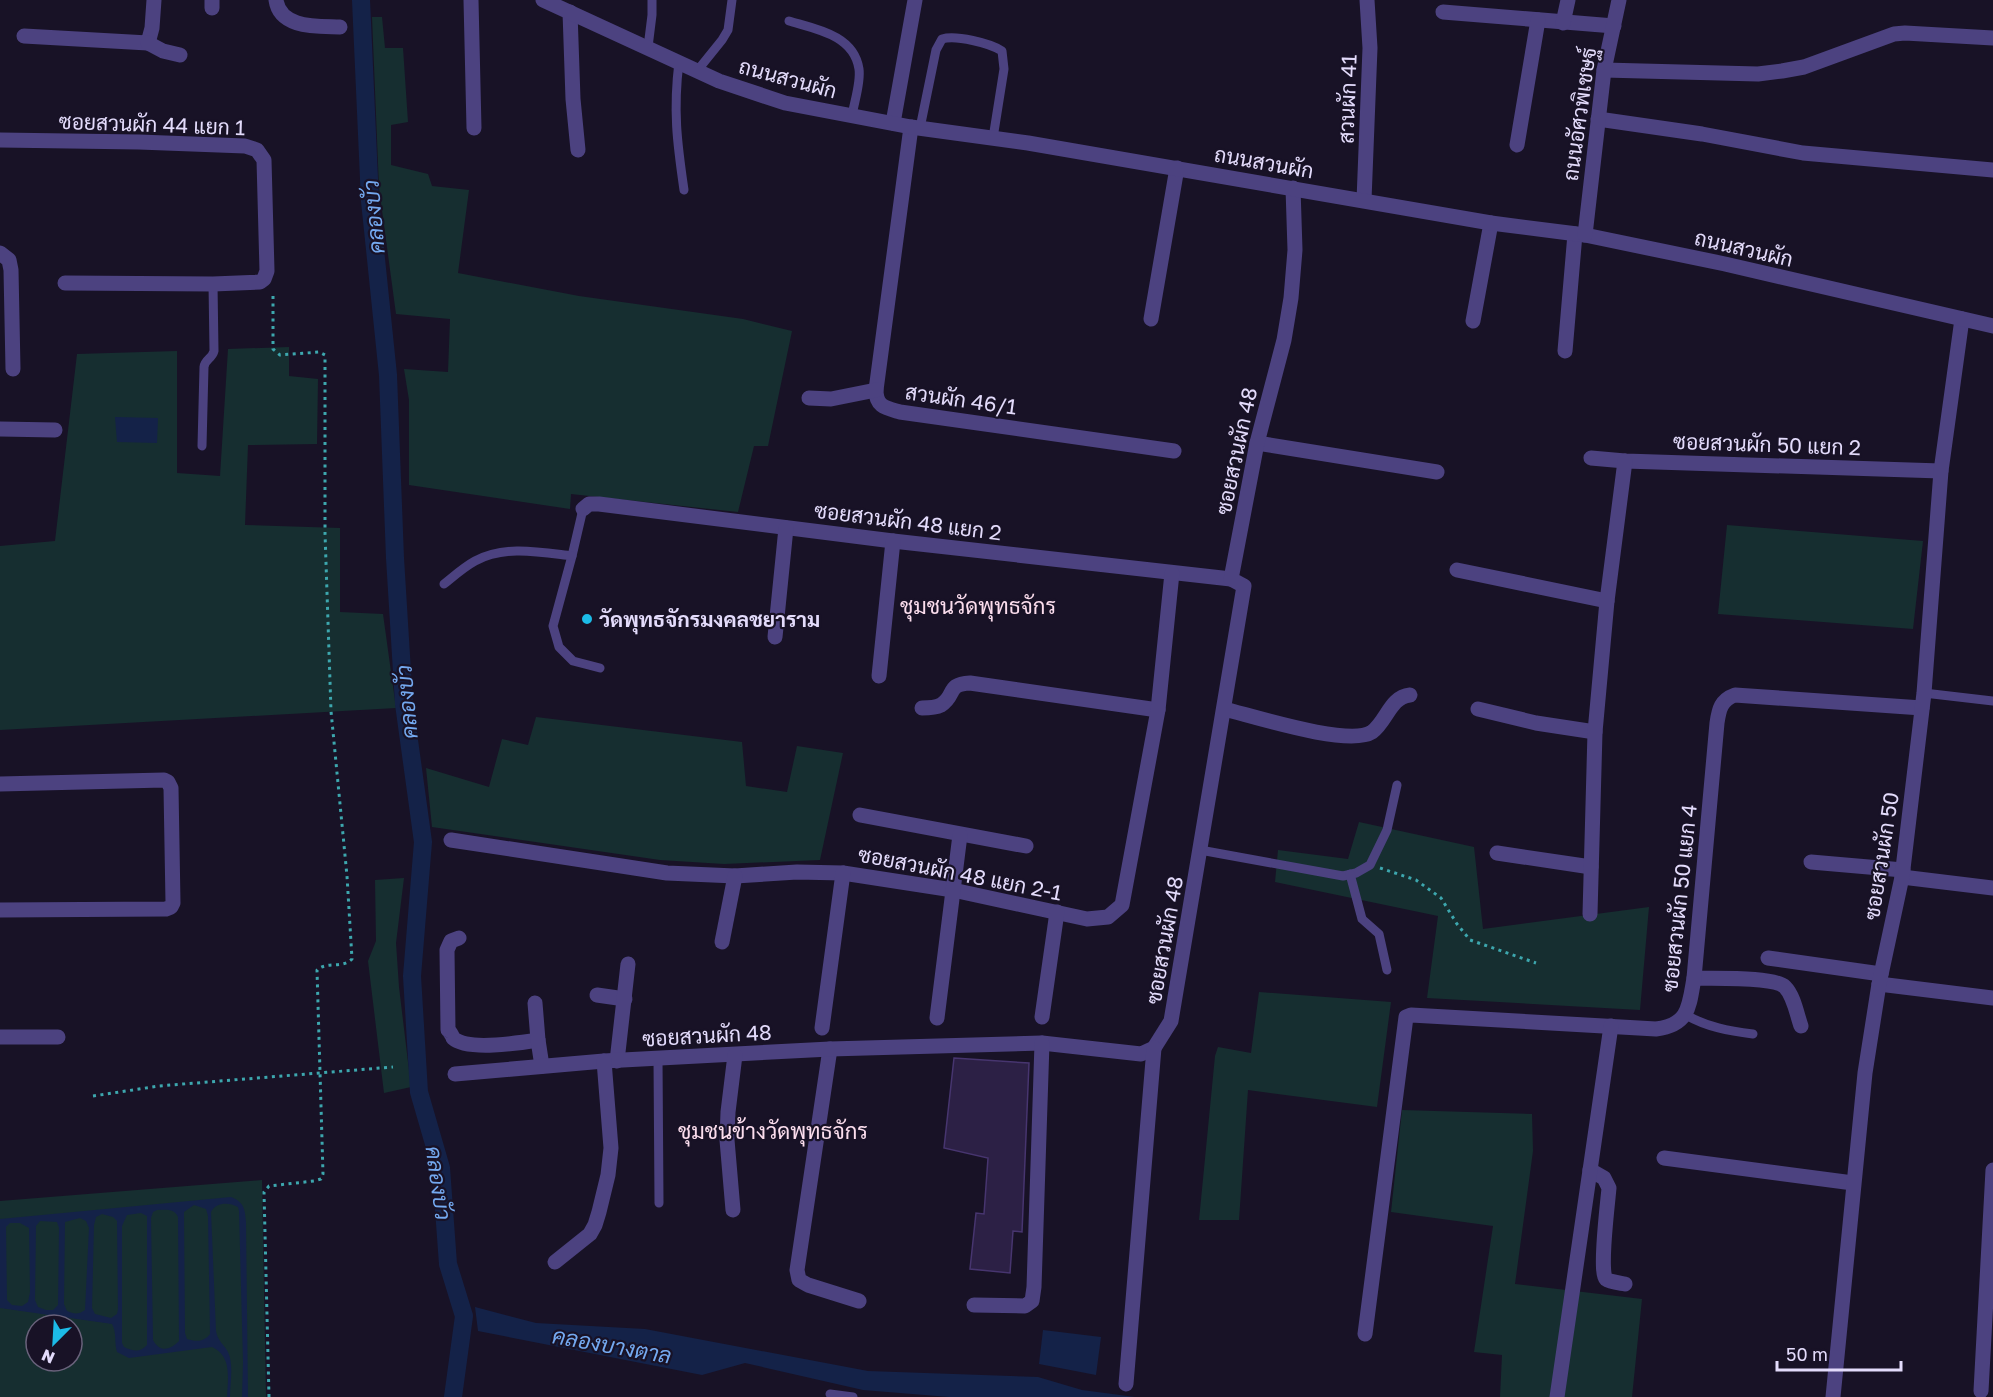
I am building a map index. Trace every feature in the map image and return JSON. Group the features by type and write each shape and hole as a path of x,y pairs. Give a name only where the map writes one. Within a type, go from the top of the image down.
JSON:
{"street":[{"path":"148,43 152,28 154,0"},
{"path":"276,0 283,16 294,22 340,27"},
{"path":"471,0 474,128"},
{"path":"893,123 915,0"},
{"name":"สวนผัก 41","path":"1364,200 1370,48 1367,0"},
{"path":"1563,23 1568,0"},
{"name":"ถนนอัศวพิเชษฐ์","path":"1565,351 1604,70 1619,0"},
{"path":"557,4 573,99 578,150"},
{"name":"ถนนสวนผัก","path":"557,4 697,71 740,89 785,103 916,127 1177,168 1491,222 1580,234 1725,264 1993,326"},
{"path":"1443,12 1614,26"},
{"path":"1516,145 1538,20"},
{"path":"1604,70 1758,74 1804,67 1894,34 1993,38"},
{"path":"24,36 148,43 163,51 180,55"},
{"path":"1598,118 1803,153 1993,170"},
{"name":"สวนผัก 46/1","path":"916,127 876,390 878,404 900,412 1174,451"},
{"name":"ซอยสวนผัก 44 แยก 1","path":"0,140 139,142 253,147 260,154 266,166 267,271 264,279"},
{"path":"1151,320 1177,168"},
{"name":"ซอยสวนผัก 48","path":"455,1074 611,1061 830,1049 1042,1044 1141,1054 1154,1048 1171,1021 1244,586 1230,579 1257,444 1284,340 1291,298 1295,250 1293,188"},
{"path":"1473,321 1491,222"},
{"path":"0,253 9,260 11,270 13,369"},
{"path":"65,283 213,284 255,283 264,279"},
{"name":"ซอยสวนผัก 50","path":"1833,1397 1865,1073 1880,979 1903,873 1923,701 1941,471 1962,319"},
{"path":"809,398 831,399 876,390"},
{"path":"0,429 55,430"},
{"path":"1257,444 1437,472"},
{"name":"ซอยสวนผัก 50 แยก 2","path":"1591,458 1941,471"},
{"path":"1590,914 1595,732 1607,602 1625,461"},
{"name":"ซอยสวนผัก 48 แยก 2","path":"583,509 589,504 599,504 893,541 1230,579"},
{"path":"775,637 786,528"},
{"path":"879,676 893,541"},
{"path":"1457,570 1607,602"},
{"name":"ซอยสวนผัก 48 แยก 2-1","path":"451,840 667,873 735,876 796,872 843,873 953,890 1087,919 1108,917 1122,904 1158,710 1172,573"},
{"path":"922,708 938,707 947,700 954,687 970,683 1158,710"},
{"path":"1224,710 1334,736 1363,736 1373,731 1382,722 1396,700 1410,695"},
{"name":"ซอยสวนผัก 50 แยก 4","path":"1365,1334 1406,1017 1411,1015 1656,1029 1669,1028 1679,1023 1686,1016 1694,978 1717,723 1723,702 1735,695 1923,701"},
{"path":"1478,709 1536,723 1595,732"},
{"path":"0,784 164,780 168,782 171,788 173,903 171,907 165,909 0,910"},
{"path":"860,815 1026,846"},
{"path":"937,1018 960,834"},
{"path":"1497,853 1591,867"},
{"path":"1811,862 1903,873 1993,888"},
{"path":"822,1028 843,873"},
{"path":"722,942 735,876"},
{"path":"1042,1017 1057,912"},
{"path":"459,938 451,941 447,950 448,1030 453,1038 464,1044 508,1044 538,1040"},
{"path":"1768,958 1993,998"},
{"path":"555,1262 590,1233 596,1225 608,1175 611,1148 611,1061 625,999 628,964"},
{"path":"1694,978 1763,980 1782,984 1788,989 1801,1026"},
{"path":"597,995 625,999"},
{"path":"535,1004 542,1066"},
{"path":"1557,1397 1611,1026"},
{"path":"0,1037 58,1037"},
{"path":"974,1305 1026,1306 1032,1301 1035,1287 1042,1044"},
{"path":"1126,1384 1154,1048"},
{"path":"830,1049 797,1270 799,1280 808,1286 859,1301"},
{"path":"733,1210 727,1140 735,1055"},
{"path":"1664,1158 1853,1183"},
{"path":"1590,1170 1604,1178 1609,1188 1604,1276 1606,1279 1625,1284"},
{"path":"1981,1391 1993,1170"}],"lane":[{"path":"648,47 652,15 651,0"},
{"path":"697,71 728,30 732,0"},
{"path":"789,21 826,32 850,47 859,70 852,116"},
{"path":"916,127 936,50 942,39 948,38 995,46 1002,51 1004,69 993,138"},
{"path":"680,62 675,92 675,116 684,190"},
{"path":"202,446 204,367 207,360 213,356 214,351 213,284"},
{"path":"583,509 553,626 559,647 573,661 600,668"},
{"path":"444,584 473,562 496,553 520,550 572,556"},
{"path":"1923,701 1993,701"},
{"path":"1200,850 1343,876 1350,874 1370,865 1388,830 1397,785"},
{"path":"1350,874 1362,919 1379,934 1387,970"},
{"path":"1686,1016 1718,1029 1753,1034"},
{"path":"658,1059 659,1203"},
{"path":"830,1394 853,1397"}],"path":[{"path":"264,279 273,294 273,349 276,353 280,355 319,352 325,355 325,533 331,711 347,876 352,959 347,964 321,966 317,970 323,1174 321,1179 314,1181 269,1186 264,1192 269,1397"},
{"path":"1370,865 1416,880 1441,898 1470,940 1536,963"},
{"path":"93,1096 159,1086 393,1067"}],"green space":[{"path":"372,17 382,17 385,48 403,48 408,122 391,125 391,165 428,174 432,186 469,190 458,273 579,296 743,319 792,331 768,446 754,446 738,512 571,494 570,509 409,485 409,400 404,369 448,372 450,319 396,314 379,188"},
{"path":"289,347 289,376 318,379 317,444 248,445 245,525 340,528 340,612 383,614 396,708 0,730 0,546 55,541 77,354 177,351 177,473 220,476 228,349"},
{"path":"1727,525 1923,541 1913,629 1718,614"},
{"path":"536,717 742,742 746,786 787,792 797,746 843,753 820,860 724,864 660,860 432,827 426,768 489,787 502,739 528,745"},
{"path":"1359,822 1474,847 1483,929 1649,907 1640,1010 1427,998 1438,916 1275,882 1278,850 1348,859"},
{"path":"404,878 396,943 411,1087 384,1093 368,961 376,941 375,880"},
{"path":"1259,992 1391,1002 1377,1107 1248,1090 1239,1220 1199,1220 1215,1056 1218,1047 1251,1053"},
{"path":"1402,1110 1532,1114 1533,1151 1515,1284 1642,1299 1632,1397 1500,1397 1502,1355 1474,1352 1493,1226 1391,1212"},
{"path":"262,1180 266,1397 0,1397 0,1201"}],"water":[{"path":"115,417 158,418 157,443 117,442"},
{"path":"231,1197 241,1204 246,1222 248,1397 242,1397 239,1211 238,1207 231,1204 216,1206 211,1212 216,1331 230,1357 230,1397 227,1397 226,1362 223,1356 212,1347 129,1358 117,1352 112,1324 84,1320 84,1313 78,1313 85,1310 89,1228 86,1221 80,1218 65,1222 64,1304 67,1311 72,1313 35,1313 0,1308 0,1219","holes":["194,1205 206,1209 208,1216 210,1334 205,1339 197,1341 187,1339 185,1333 184,1212","167,1210 172,1211 178,1217 179,1341 165,1349 159,1347 153,1340 151,1218 153,1212","141,1213 147,1216 147,1345 139,1350 124,1347 122,1343 122,1226 127,1215","102,1214 113,1217 117,1221 118,1309 117,1314 111,1318 95,1314 92,1308 96,1217","40,1221 57,1222 59,1228 58,1305 53,1310 38,1307 35,1300 36,1226","10,1223 20,1223 29,1228 30,1292 28,1302 22,1306 12,1305 7,1300 6,1227"]},
{"name":"คลองบางตาล","path":"475,1307 536,1323 645,1329 868,1371 1038,1377 1082,1390 1135,1397 949,1397 863,1390 745,1363 702,1375 478,1331"},
{"path":"1043,1330 1101,1337 1096,1375 1039,1364"}],"building":[{"path":"954,1058 1029,1063 1022,1232 1013,1231 1010,1273 970,1269 976,1213 984,1214 988,1158 944,1148"}],"waterway":[{"name":"คลองบัว","path":"361,0 370,201 388,375 395,558 404,704 423,842 412,976 419,1092 441,1168 448,1264 464,1316 453,1397"}],"place":[{"name":"วัดพุทธจักรมงคลชยาราม","path":"587,619"}],"district":[{"name":"ชุมชนวัดพุทธจักร","path":"978,605"},
{"name":"ชุมชนข้างวัดพุทธจักร","path":"773,1130"}]}
